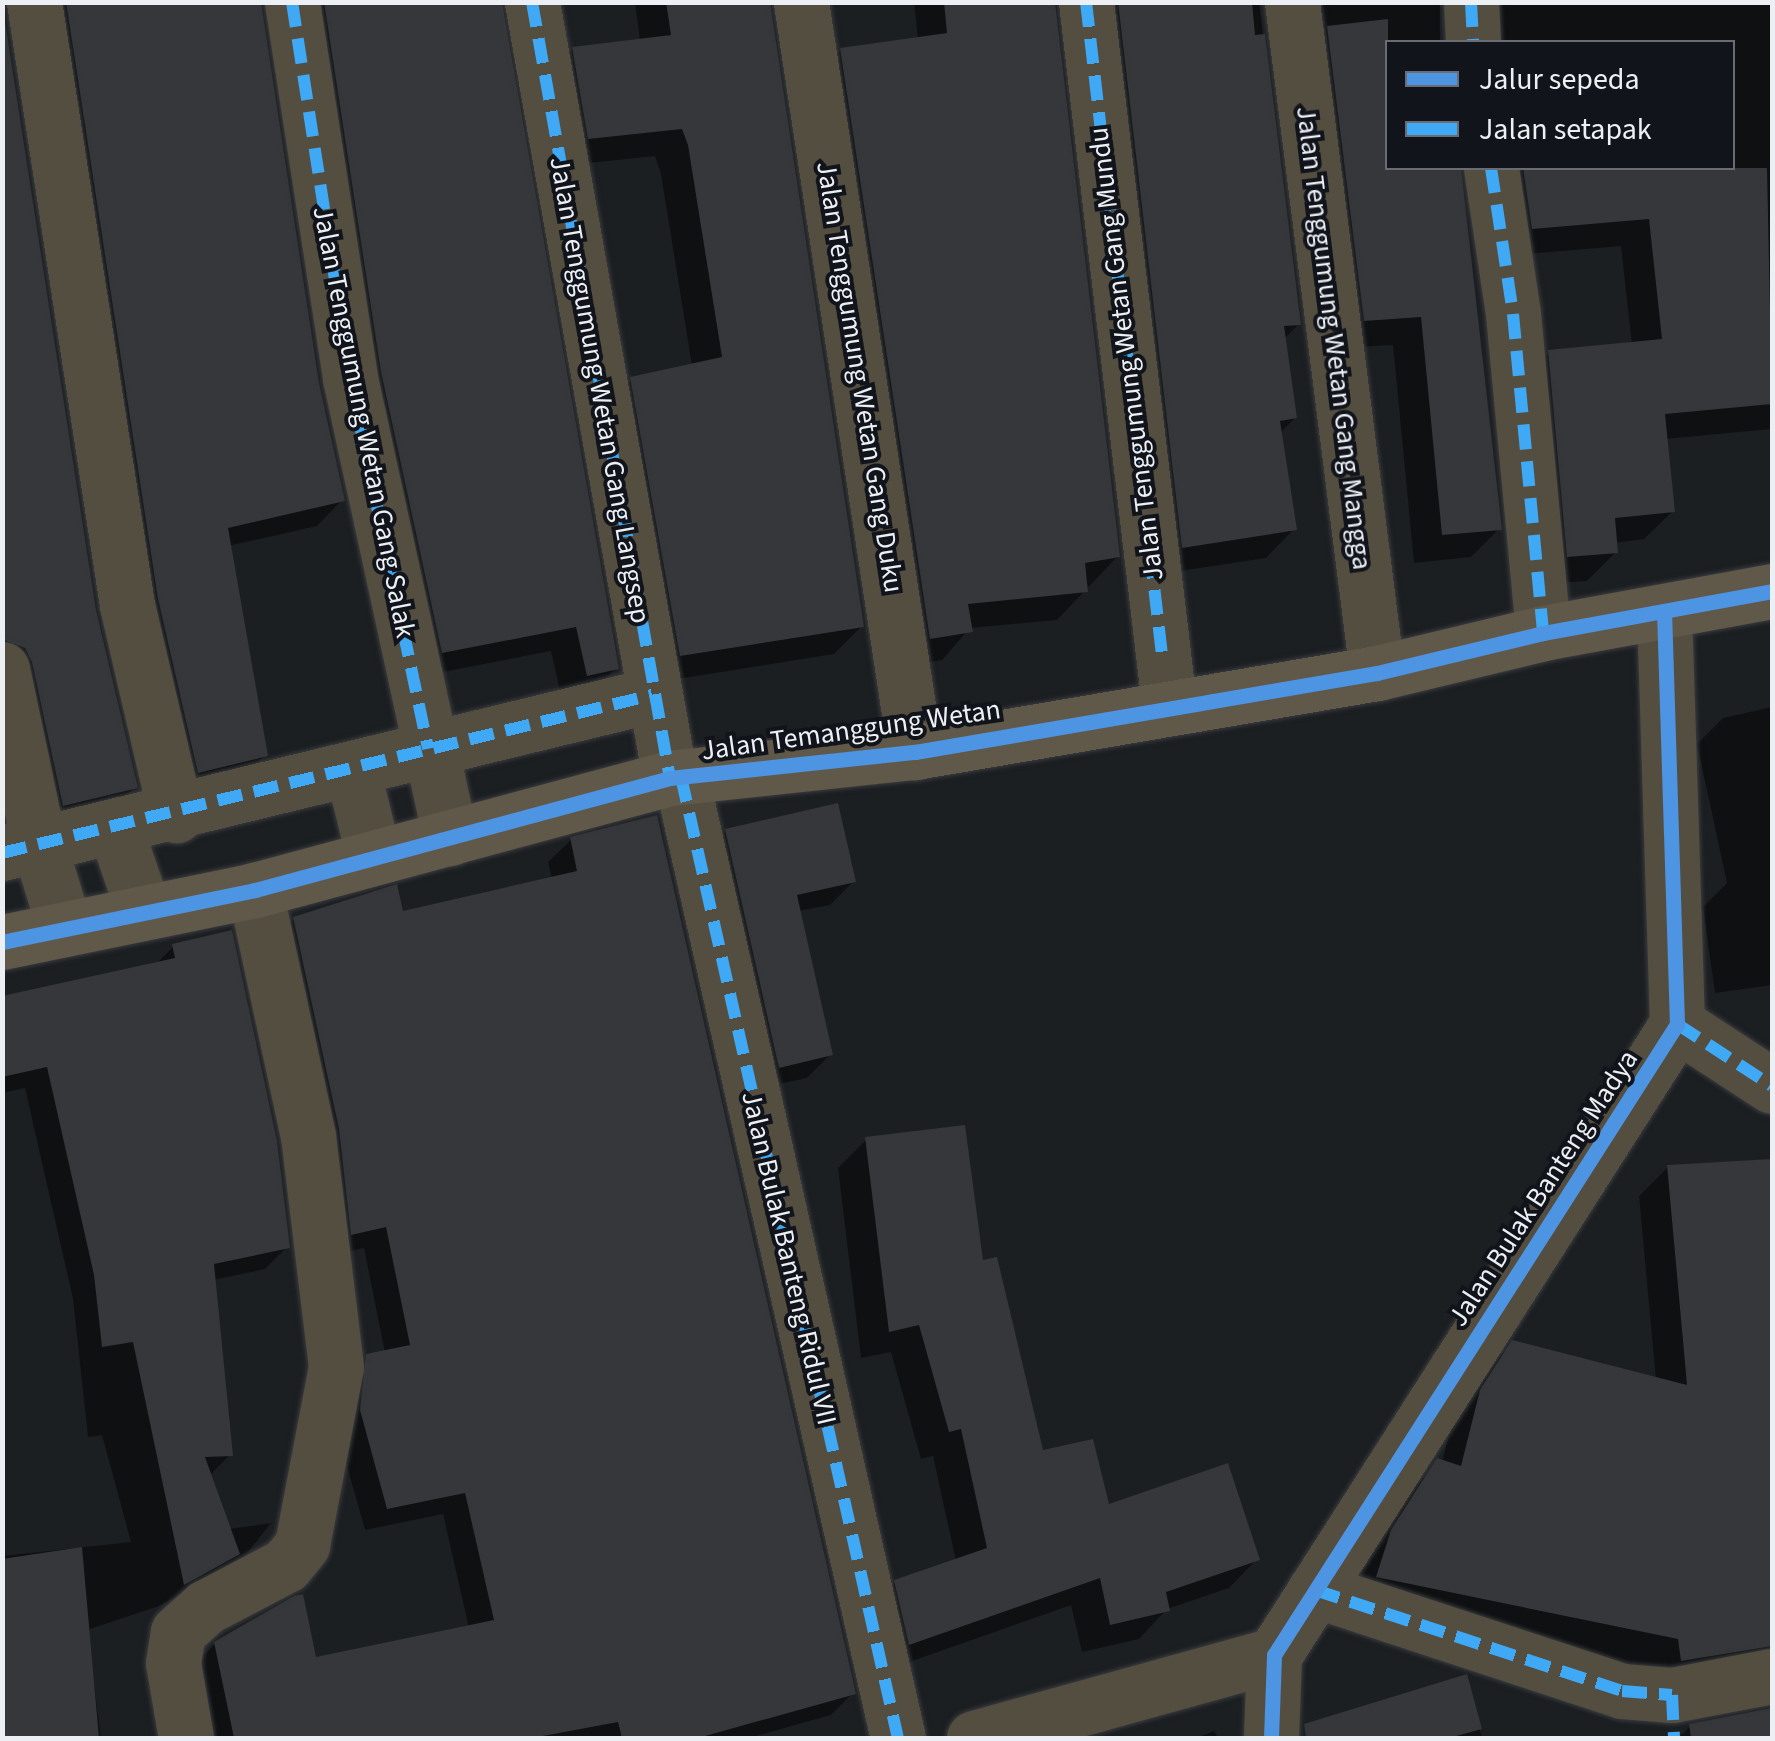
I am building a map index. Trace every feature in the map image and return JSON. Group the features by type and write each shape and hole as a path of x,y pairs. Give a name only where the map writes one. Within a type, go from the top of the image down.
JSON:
{"street":[{"path":"34,2 127,606 176,815"},
{"name":"Jalan Tenggumung Wetan Gang Salak","path":"292,2 350,378 439,792"},
{"name":"Jalan Tenggumung Wetan Gang Langsep","path":"532,2 652,695 675,778"},
{"name":"Jalan Tenggumung Wetan Gang Duku","path":"801,2 913,725"},
{"name":"Jalan Tenggumung Wetan Gang Mundu","path":"1086,2 1166,680"},
{"name":"Jalan Tenggumung Wetan Gang Mangga","path":"1292,2 1375,656"},
{"path":"1471,2 1473,40"},
{"path":"1491,170 1512,314 1540,612"},
{"name":"Jalan Temanggung Wetan","path":"2,942 42,879 131,875 255,890 363,810 439,792 675,778 913,725 1166,680 1375,656 1540,612 1664,612 1772,590"},
{"path":"1664,612 1677,1024 1772,1086"},
{"path":"2,669 42,879 131,875 176,815"},
{"path":"176,815 363,810 439,792 652,695"},
{"name":"Jalan Bulak Banteng Ridul VII","path":"675,778 898,1738"},
{"path":"186,1738 173,1663 178,1632 206,1607 286,1566 302,1545 336,1367 308,1136 255,890"},
{"name":"Jalan Bulak Banteng Madya","path":"1274,1655 1677,1024"},
{"path":"1316,1590 1622,1691 1673,1717 1772,1676"},
{"path":"974,1738 1274,1655 1271,1738"}],"building":[{"path":"2,2 96,610 138,788 63,806 32,662 25,648 2,639"},
{"path":"66,2 261,2 319,383 345,501 228,528 268,756 198,773 158,599"},
{"path":"324,2 502,2 619,669 587,676 576,627 442,653 381,372"},
{"path":"666,2 770,2 864,627 680,656 630,377 722,357 688,145 682,129 588,139 572,47 671,35"},
{"path":"944,2 1055,2 1120,557 1085,563 1088,592 968,604 973,632 930,639 840,48 947,33"},
{"path":"1118,2 1252,2 1255,35 1265,34 1301,325 1284,326 1297,418 1280,421 1297,530 1182,548"},
{"path":"1388,19 1385,170 1461,170 1502,530 1442,535 1421,317 1364,321 1327,26"},
{"path":"1767,168 1772,404 1665,414 1675,512 1615,518 1618,553 1567,557 1548,350 1662,339 1649,219 1532,229 1523,170"},
{"path":"838,803 856,882 797,895 833,1055 779,1068 725,829"},
{"path":"657,815 856,1694 698,1738 622,1738 618,1722 532,1738 234,1738 214,1642 294,1596 303,1594 316,1657 494,1620 465,1493 387,1509 360,1410 366,1354 410,1345 386,1227 351,1235 339,1129 293,917 397,884 403,911 577,871 570,837"},
{"path":"232,930 277,1141 290,1248 214,1264 233,1456 205,1457 240,1554 184,1585 133,1342 102,1347 94,1275 47,1067 2,1077 2,996 175,958 172,944"},
{"path":"965,1125 983,1260 997,1257 1043,1450 1093,1439 1109,1504 1228,1463 1260,1560 1166,1592 1170,1611 1110,1625 1100,1578 909,1645 894,1580 987,1548 961,1429 949,1432 919,1325 889,1332 865,1137"},
{"path":"1772,1159 1772,1646 1681,1661 1678,1639 1376,1577 1391,1530 1437,1458 1461,1466 1480,1390 1512,1340 1687,1385 1667,1165"},
{"path":"82,1547 99,1738 2,1738 2,1559"},
{"path":"1467,1674 1482,1729 1449,1738 1306,1738 1304,1724"},
{"path":"1772,1708 1772,1738 1691,1738 1689,1724"}],"marked path":[{"path":"292,2 350,378 428,749"},
{"path":"532,2 670,778"},
{"path":"1086,2 1162,655"},
{"path":"1471,2 1473,40"},
{"path":"1491,170 1513,314 1543,633"},
{"path":"2,853 652,695"},
{"path":"681,777 898,1738"},
{"path":"1677,1024 1772,1086"},
{"path":"1315,1590 1622,1691 1672,1695 1674,1738"}],"cycle path":[{"path":"2,942 255,890 670,778 915,752 1377,673 1543,633 1772,591"},
{"path":"1271,1738 1274,1655 1677,1024 1664,612"}]}
